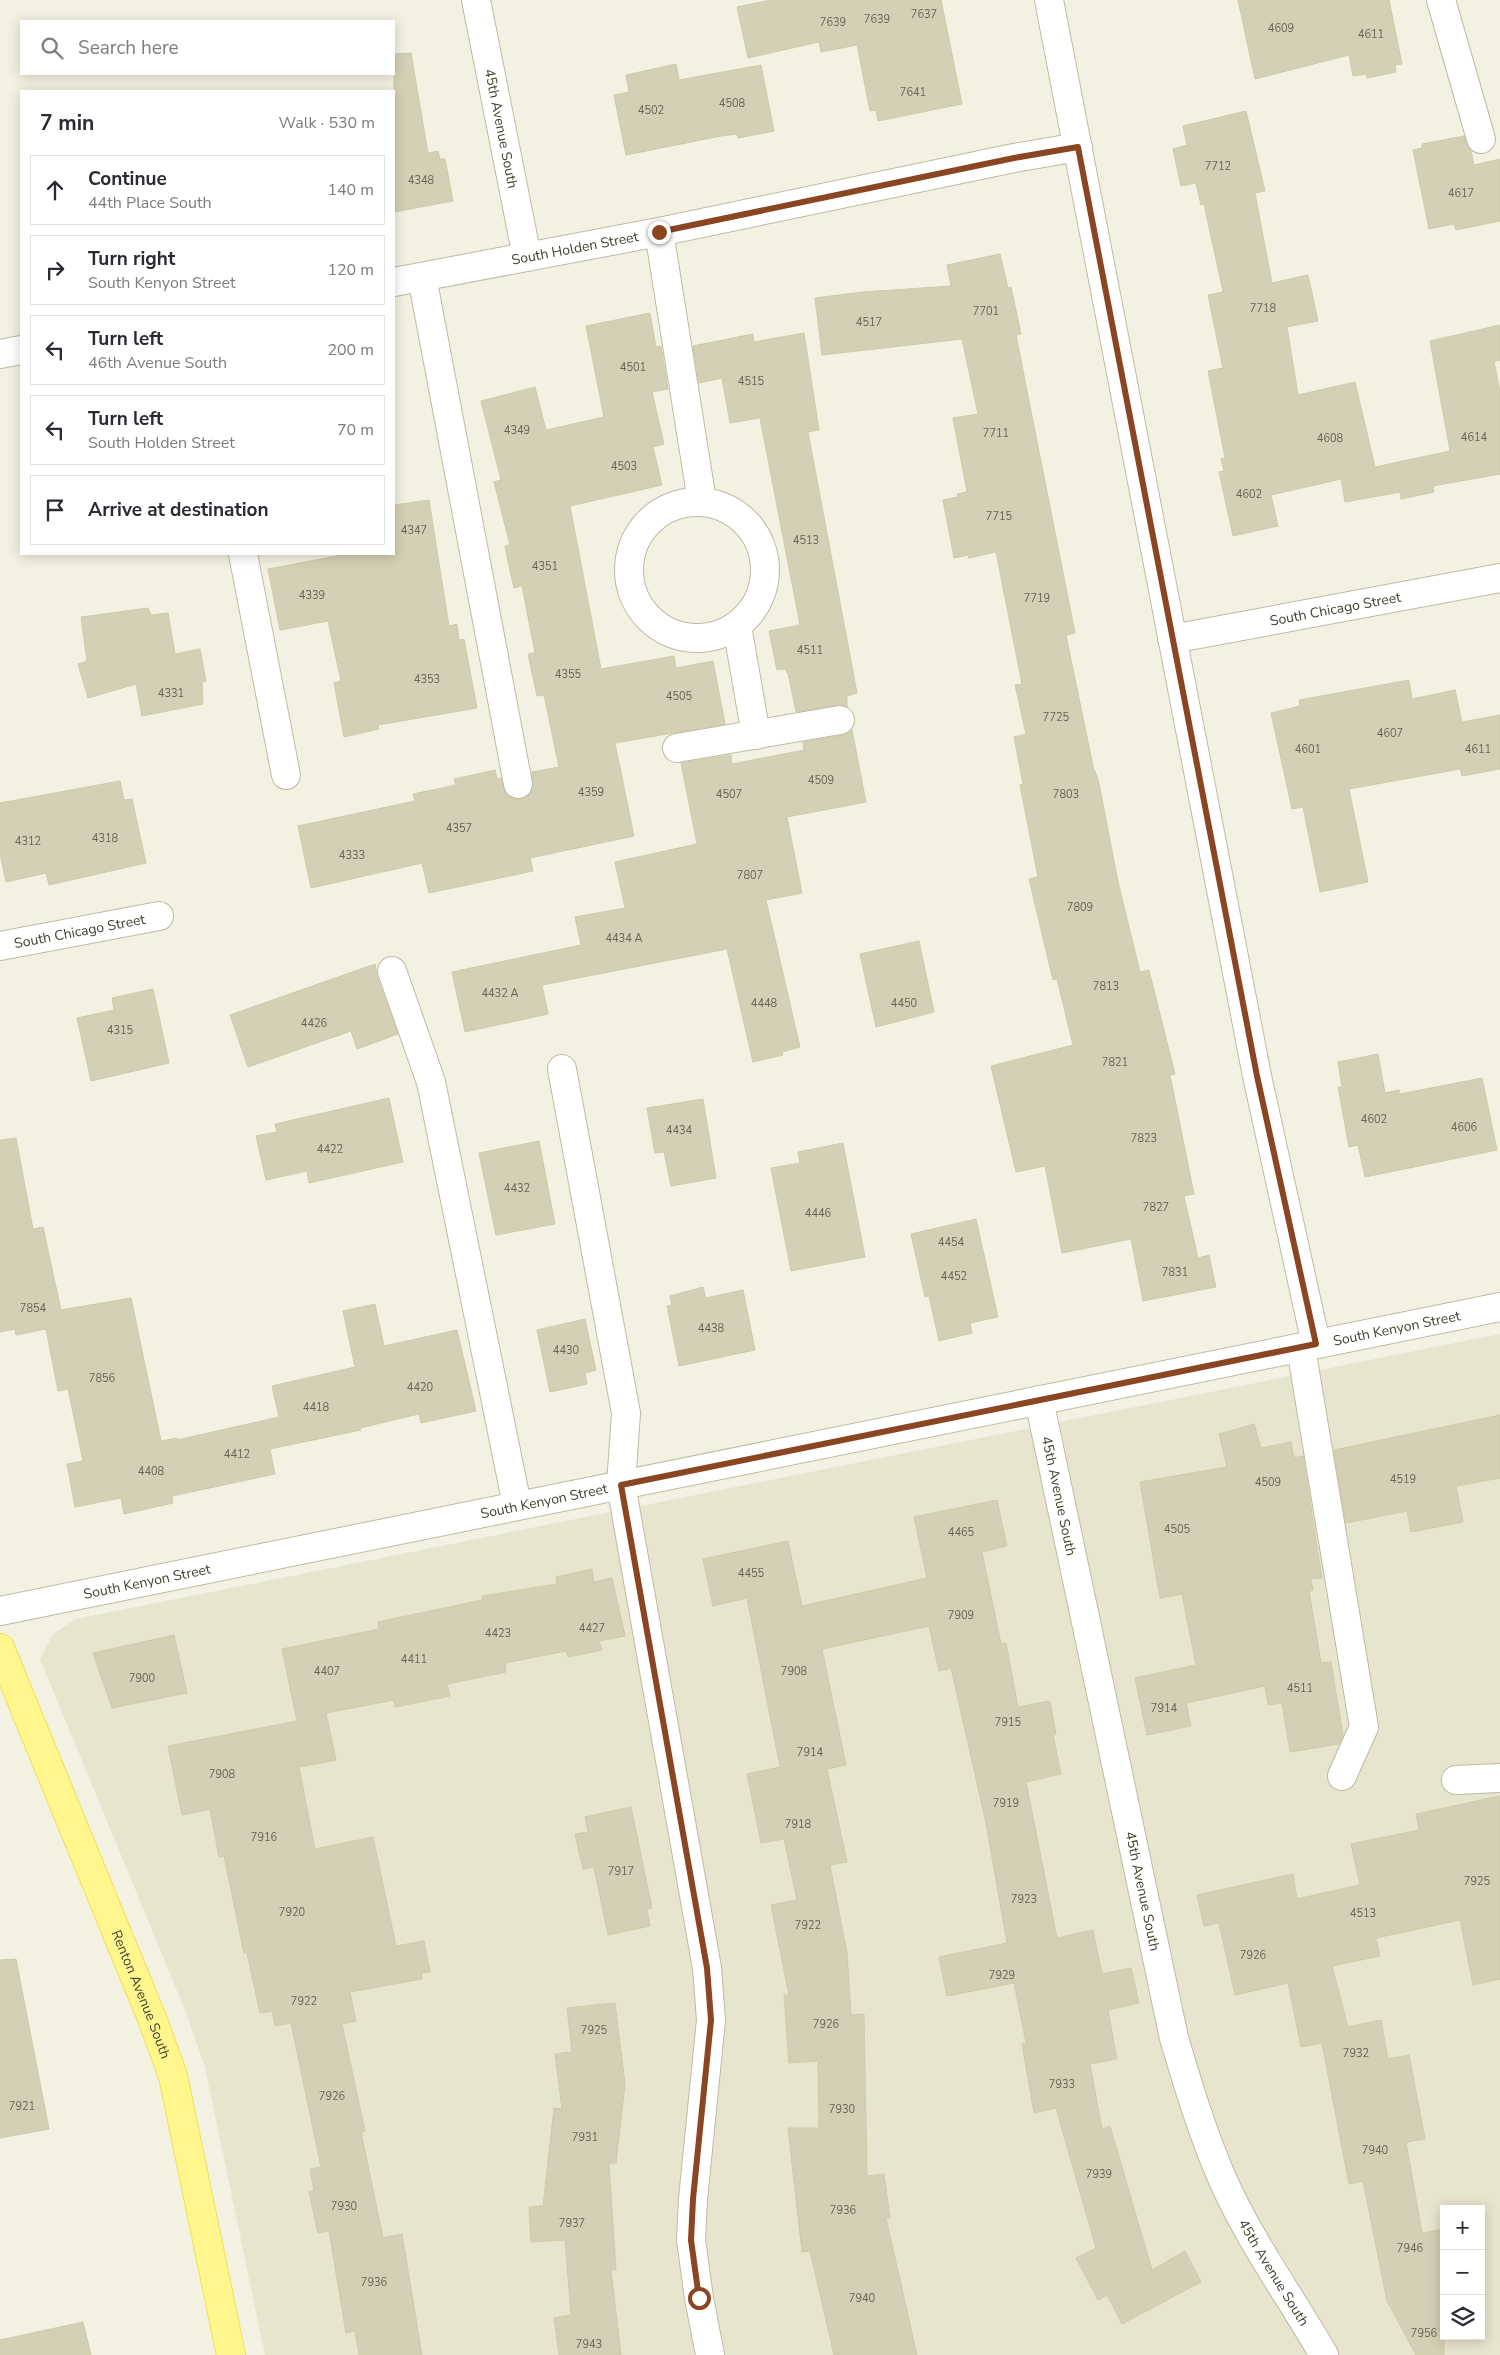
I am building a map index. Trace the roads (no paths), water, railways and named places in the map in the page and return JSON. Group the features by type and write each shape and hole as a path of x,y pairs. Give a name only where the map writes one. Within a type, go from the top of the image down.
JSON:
{"main road":[{"name":"Renton Avenue South","path":"0,1648 153,2021 173,2076 231,2355"}],"street":[{"name":"45th Avenue South","path":"476,0 527,257"},
{"path":"1049,0 1172,639 1211,828 1309,1346 1364,1727 1342,1776"},
{"path":"1441,0 1481,139"},
{"name":"South Holden Street","path":"395,282 659,232 1014,158 1078,147"},
{"path":"659,232 702,501"},
{"path":"422,277 518,784"},
{"path":"0,354 20,350"},
{"path":"702,501 725,507 745,521 757,536 765,558 765,582 757,605 737,626 716,637 692,639 668,633 652,623 637,604 629,582 629,558 638,535 656,514 678,504 702,501"},
{"path":"243,555 286,775"},
{"name":"South Chicago Street","path":"1172,639 1500,578"},
{"path":"737,626 756,735"},
{"path":"677,748 840,720"},
{"name":"South Chicago Street","path":"0,946 159,916"},
{"path":"392,971 431,1082 517,1506"},
{"path":"562,1069 626,1413 621,1485 707,1968 711,2020 693,2199 691,2240 699,2298 710,2355"},
{"name":"South Kenyon Street","path":"0,1611 1500,1307"},
{"name":"45th Avenue South","path":"1039,1400 1174,2038 1198,2118 1222,2179 1258,2247 1324,2355"},
{"path":"1456,1780 1500,1778"}]}
